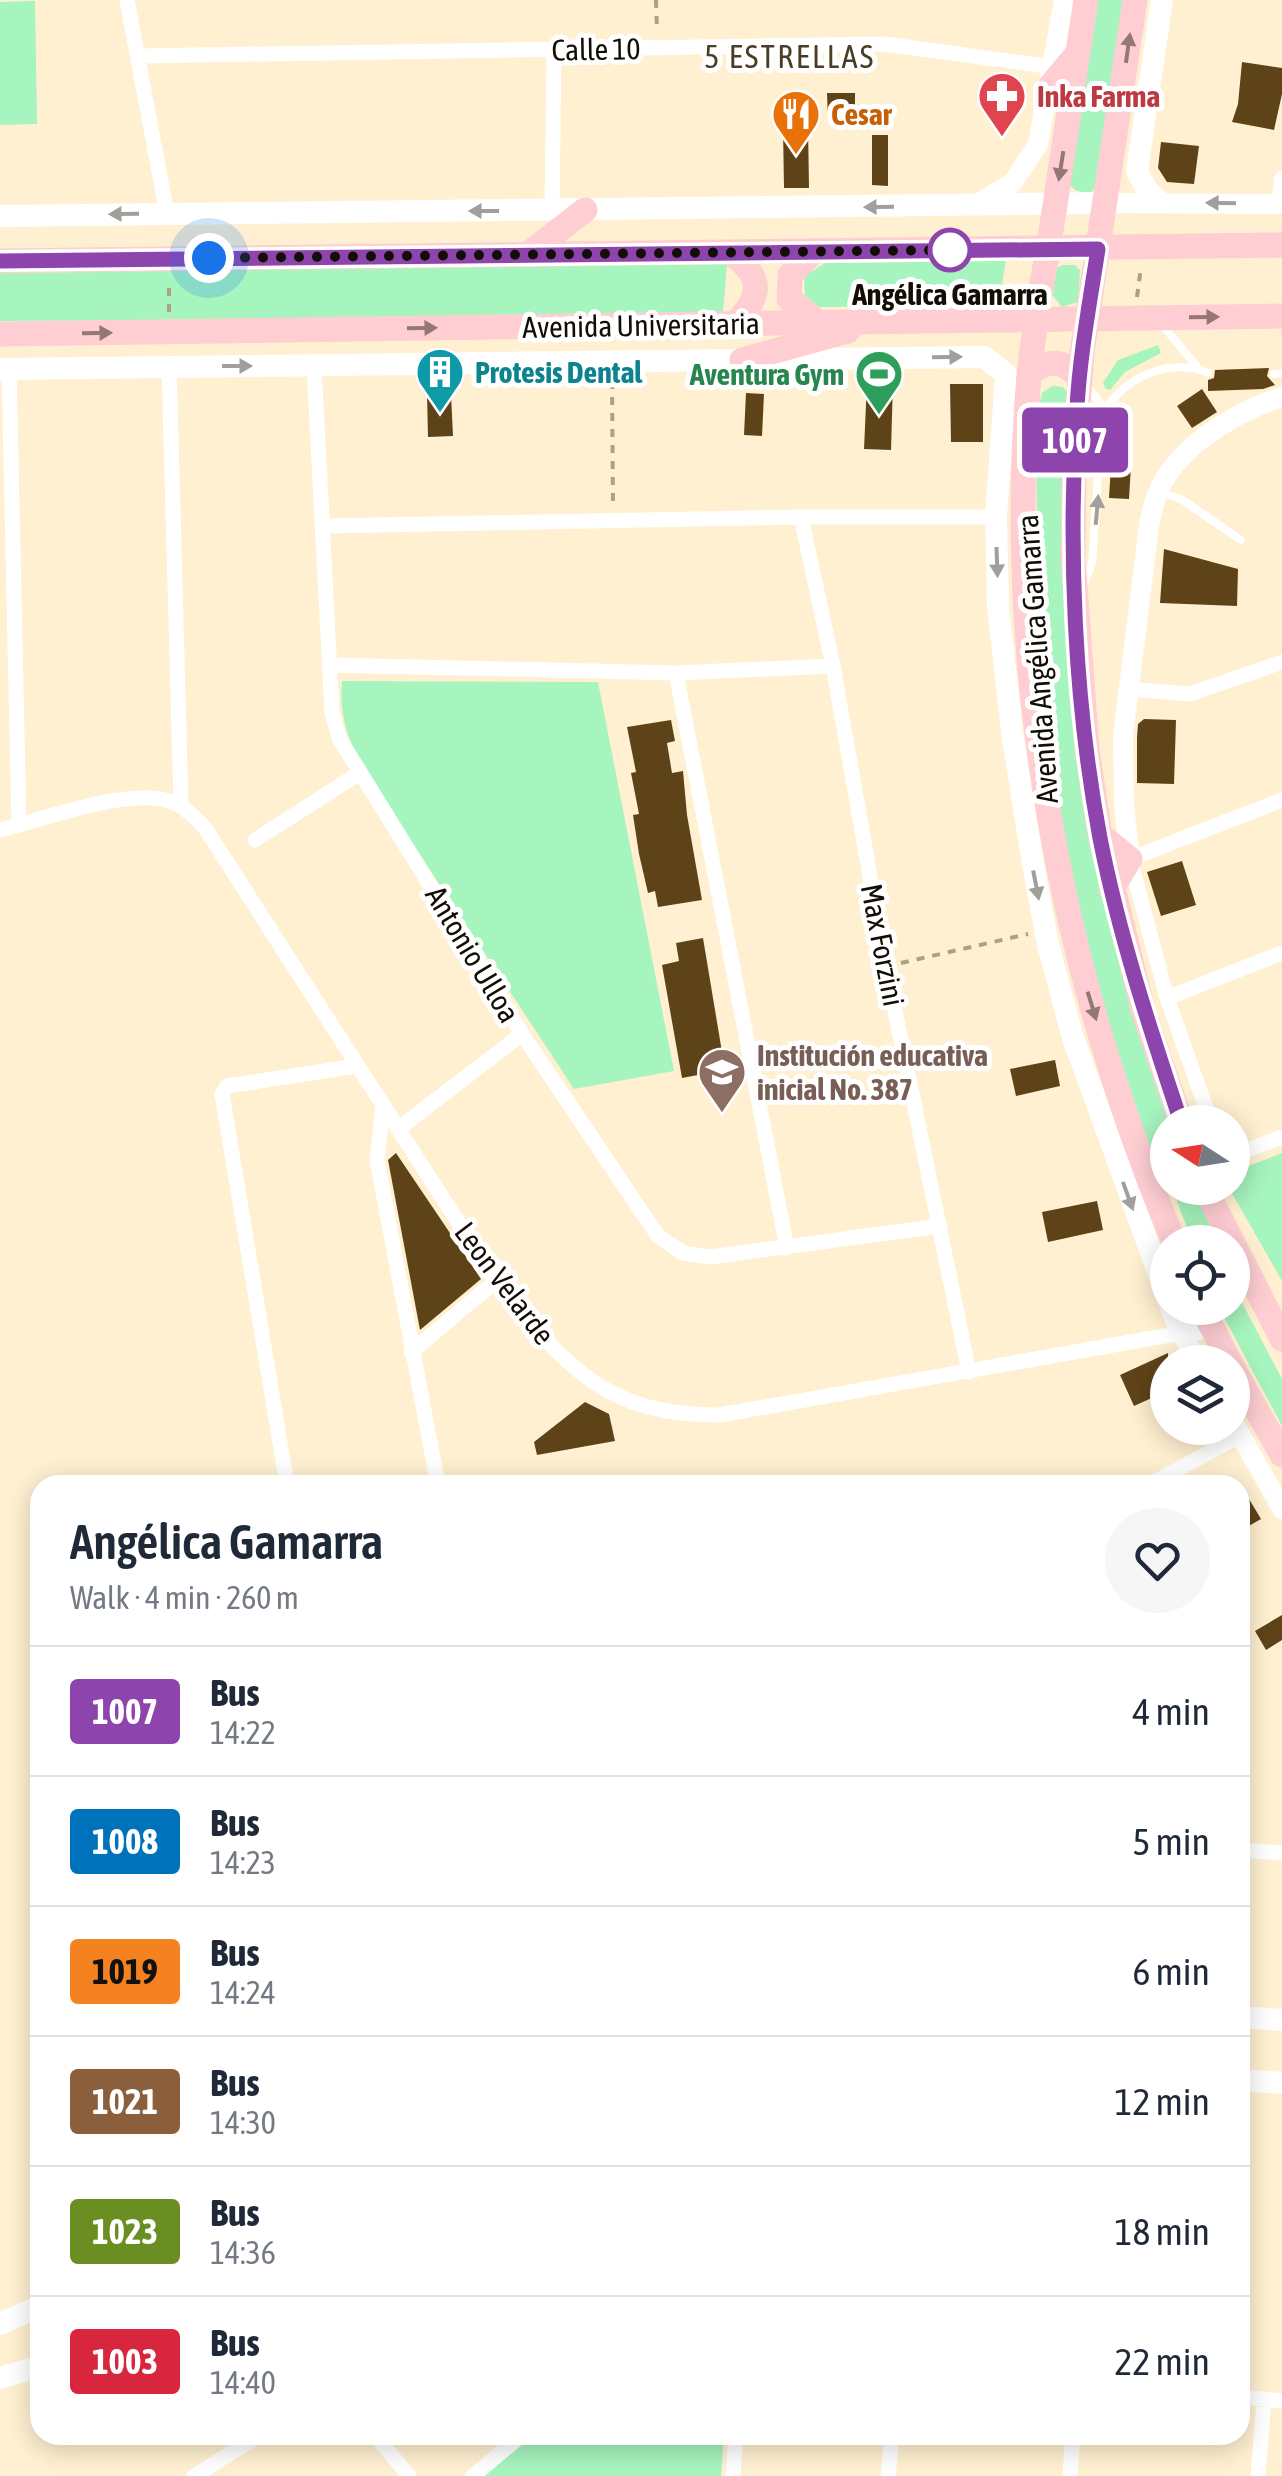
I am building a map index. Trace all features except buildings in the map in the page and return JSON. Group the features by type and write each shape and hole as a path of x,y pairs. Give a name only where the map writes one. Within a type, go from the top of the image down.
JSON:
{"main road":[{"name":"Avenida Angélica Gamarra","path":"1086,0 1029,374 1026,564 1034,691 1052,844 1084,980 1150,1160"},
{"name":"Avenida Angélica Gamarra","path":"1135,0 1079,378 1073,490 1076,604 1100,835 1143,1010 1175,1105"},
{"path":"1160,202 1148,192 1138,171 1162,0"},
{"path":"1051,77 1078,52"},
{"path":"0,216 1106,204"},
{"path":"527,255 585,210"},
{"path":"0,261 1282,245"},
{"path":"814,252 790,275 789,299 818,322"},
{"path":"731,253 754,273 756,284 748,311 736,324"},
{"name":"Avenida Universitaria","path":"0,334 1282,316"},
{"path":"742,360 885,321"},
{"name":"Avenida Universitaria","path":"4,369 984,357 996,364"},
{"path":"1029,374 1038,366 1062,363 1079,378"},
{"name":"Avenida Angélica Gamarra","path":"996,364 1006,374 996,517 998,606 1012,732 1045,930 1074,1038 1150,1250"},
{"path":"1100,835 1130,859 1112,890"},
{"path":"1214,1205 1282,1339"},
{"path":"1178,1325 1182,1333"},
{"name":"Leon Velarde","path":"1182,1333 1194,1325"},
{"path":"1250,1398 1282,1456"},
{"path":"1250,2018 1282,2020"},
{"path":"1250,2080 1282,2082"},
{"path":"0,2324 30,2310"},
{"path":"0,2378 30,2369"}],"street":[{"path":"127,0 166,214"},
{"path":"976,206 1013,182 1038,144 1064,0"},
{"name":"Calle 10","path":"138,56 885,44 1051,77"},
{"path":"552,211 554,50"},
{"path":"1106,204 1280,204 1282,178"},
{"path":"0,830 134,796 158,797 181,805 168,366"},
{"name":"Antonio Ulloa","path":"314,366 332,712 338,738 522,1034 658,1236 682,1254 710,1257 940,1226"},
{"path":"4,369 19,825"},
{"path":"1205,1105 1167,998 1130,859 1123,767 1128,688 1148,526 1158,492 1188,454 1221,423 1282,397"},
{"name":"Max Forzini","path":"801,517 833,666 886,966 969,1372"},
{"path":"322,526 996,517"},
{"path":"1128,688 1190,694 1282,662"},
{"path":"331,666 676,672 833,666"},
{"path":"676,672 787,1248"},
{"path":"1090,767 1123,767"},
{"path":"254,840 358,774"},
{"path":"1130,859 1282,800"},
{"name":"Leon Velarde","path":"181,805 205,828 496,1281 548,1344 592,1383 632,1403 662,1412 720,1415 1182,1333"},
{"path":"1167,998 1282,954"},
{"path":"398,1129 522,1034"},
{"path":"285,1475 222,1094 227,1086 358,1066"},
{"path":"382,1106 377,1160 436,1475"},
{"path":"1250,1149 1282,1136"},
{"path":"411,1352 496,1281"},
{"path":"1182,1333 1189,1345"},
{"path":"1164,1475 1210,1445"},
{"path":"1247,1445 1282,1509"},
{"path":"1250,1851 1282,1853"},
{"path":"1250,2398 1282,2401"},
{"path":"1258,2476 1264,2399"},
{"path":"194,2476 244,2445"},
{"path":"384,2445 410,2476"},
{"path":"473,2476 510,2445"},
{"path":"733,2476 735,2445"},
{"path":"888,2476 891,2445"},
{"path":"1070,2476 1072,2445"}],"lane":[{"path":"1076,604 1092,563 1105,410 1130,384 1159,368 1204,371 1146,318"},
{"path":"1079,378 1105,410"},
{"path":"1158,492 1181,499 1241,540"}],"path":[{"path":"656,0 658,48"},
{"path":"1142,248 1146,318"},
{"path":"169,332 170,259"},
{"path":"612,363 614,521"},
{"path":"886,966 1045,930"}],"green space":[{"path":"1097,0 1125,0 1097,185 1091,193 1069,185"},
{"path":"35,1 37,124 0,125 0,2"},
{"path":"1006,259 999,306 819,307 805,296 804,276 827,262"},
{"path":"727,264 723,313 0,321 0,273"},
{"path":"1075,265 1080,270 1078,302 1062,307 1053,296 1055,269"},
{"path":"1158,345 1161,353 1125,372 1110,390 1106,389 1103,383 1118,360"},
{"path":"1052,386 1063,387 1069,395 1073,680 1166,1105 1150,1105 1150,1151 1072,898 1038,620 1036,418 1042,393"},
{"path":"342,681 598,682 674,1071 574,1089 363,768 345,726"},
{"path":"1282,1153 1282,1281 1239,1205 1250,1205 1250,1165"},
{"path":"1178,1205 1201,1205 1209,1225 1186,1225"},
{"path":"1250,1318 1282,1379 1282,1426 1250,1366 1250,1345 1239,1345 1228,1325 1250,1325"},
{"path":"516,2445 723,2445 721,2476 477,2476"}],"bus line":[{"name":"1007","path":"0,261 1098,249 1082,353 1074,458 1073,559 1088,750 1100,835 1120,924 1143,1010 1175,1105"}],"place":[{"name":"Inka Farma","path":"1002,138"},
{"name":"Cesar","path":"796,156"},
{"name":"Angélica Gamarra","path":"950,250"},
{"name":"Protesis Dental","path":"440,414"},
{"name":"Aventura Gym","path":"879,416"},
{"name":"Institución educativa inicial No. 387","path":"722,1114"}],"district":[{"name":"5 ESTRELLAS","path":"790,56"}],"route":[{"path":"209,258 958,250 950,250"}]}
